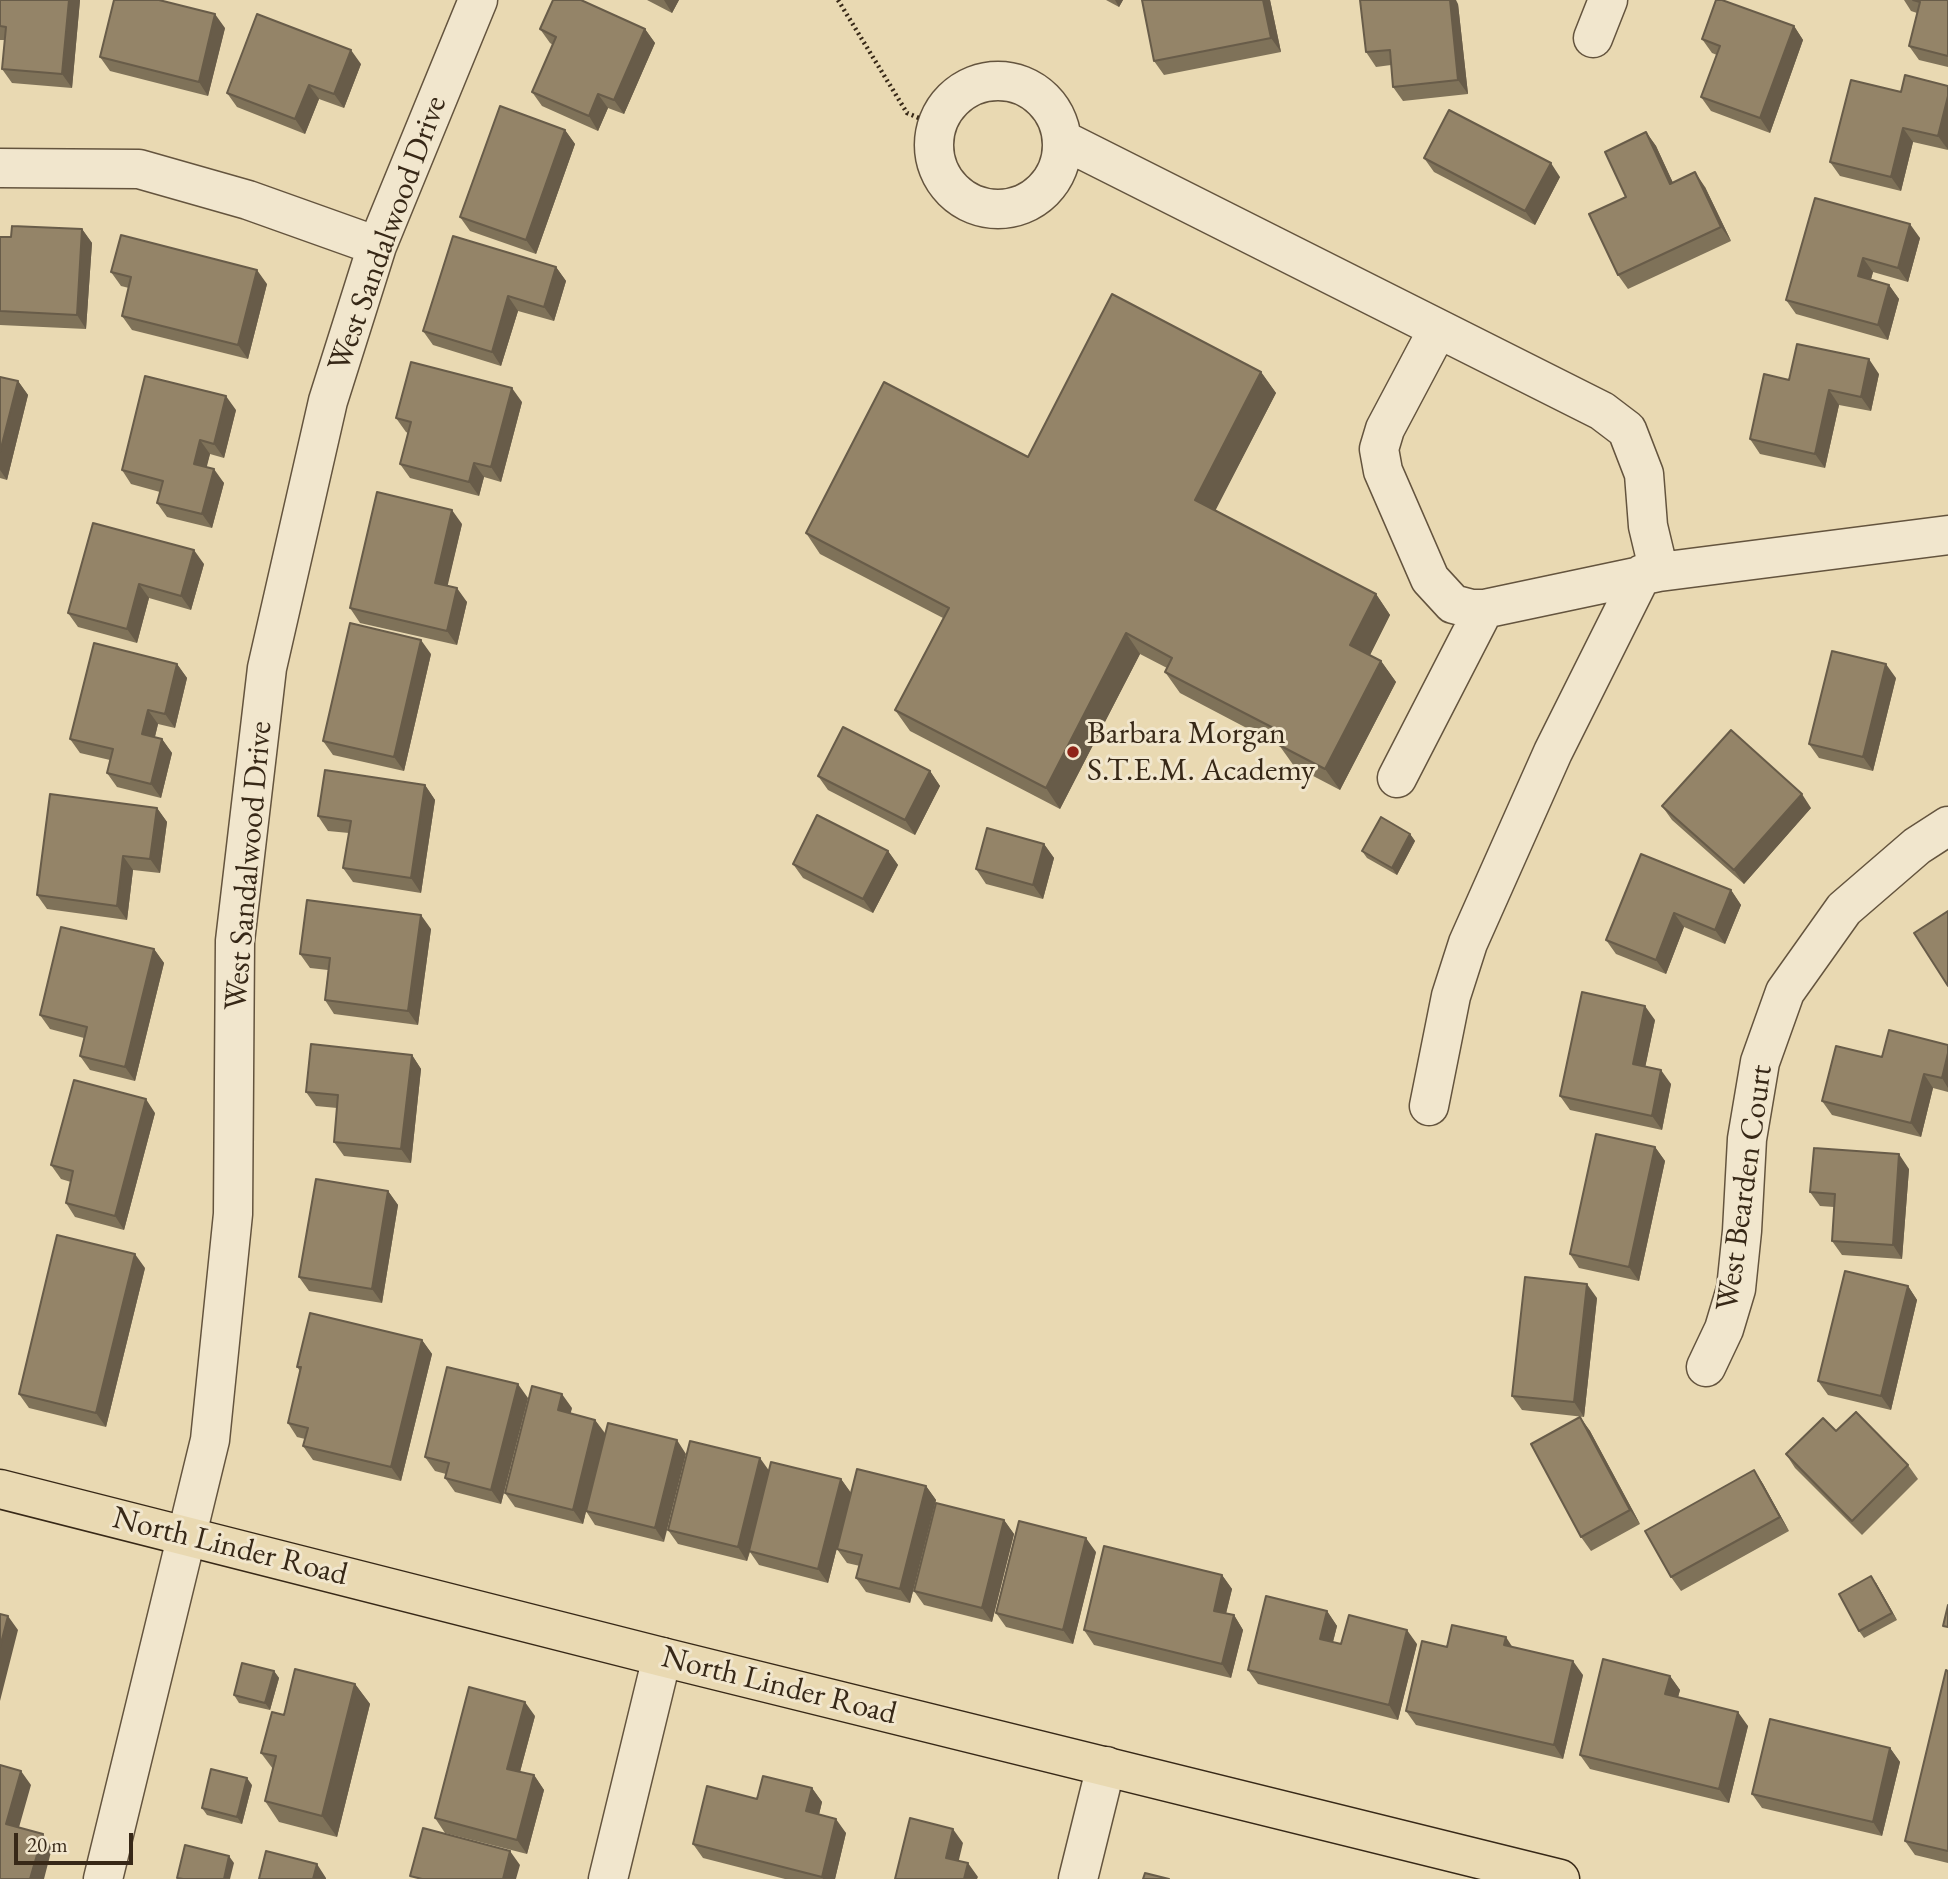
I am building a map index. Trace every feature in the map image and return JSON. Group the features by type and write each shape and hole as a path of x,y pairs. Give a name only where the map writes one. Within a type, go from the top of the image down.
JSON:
{"main road":[{"name":"North Linder Road","path":"0,1489 662,1657 1560,1879"}],"street":[{"name":"West Sandalwood Drive","path":"103,1879 210,1440 233,1214 235,941 267,668 328,401 376,246 478,0"},
{"path":"1593,38 1608,0"},
{"path":"1006,80 1027,87 1045,100 1058,119 1063,140 1061,161 1053,180 1039,195 1022,206 1001,210 981,208 962,199 947,185 937,167 933,147 936,125 947,105 963,90 984,81 1006,80"},
{"path":"1063,140 1601,411 1627,430 1644,474 1650,573 1553,752 1468,943 1451,996 1429,1106"},
{"path":"0,168 139,169 248,200 376,246"},
{"path":"1438,328 1385,429 1379,449 1383,471 1430,579 1453,604 1472,609 1484,608 1650,573 1948,535"},
{"path":"1397,779 1484,608"},
{"name":"West Bearden Court","path":"1706,1367 1724,1329 1736,1289 1747,1139 1760,1062 1785,992 1844,909 1917,846 1948,826"},
{"path":"608,1879 662,1657"},
{"path":"1078,1879 1106,1766"}],"path":[{"path":"838,0 907,113 936,125"}],"building":[{"path":"0,0 69,0 62,74 2,69 6,27 0,26"},
{"path":"114,0 159,0 215,14 199,82 100,57"},
{"path":"553,0 581,0 645,29 614,100 598,94 589,116 532,92 556,37 540,29"},
{"path":"1142,0 1263,0 1271,38 1154,61"},
{"path":"1360,0 1450,0 1458,80 1393,87 1390,50 1366,52"},
{"path":"1716,0 1794,26 1760,118 1701,97 1720,46 1702,39"},
{"path":"1913,0 1948,0 1948,56 1909,46 1920,2"},
{"path":"257,14 351,50 334,94 309,85 295,119 227,93"},
{"path":"1905,75 1948,86 1938,136 1903,128 1891,177 1830,162 1851,80 1901,92"},
{"path":"500,106 565,130 526,240 460,217"},
{"path":"1449,110 1551,163 1525,211 1424,158"},
{"path":"1646,132 1670,184 1695,172 1721,227 1618,275 1589,214 1626,197 1605,152"},
{"path":"1815,198 1910,224 1898,268 1863,258 1858,276 1889,285 1878,325 1786,300"},
{"path":"12,226 82,229 77,315 0,311 0,237 11,237"},
{"path":"121,235 257,270 238,345 122,316 131,277 111,272"},
{"path":"453,236 556,267 544,307 508,296 492,352 423,331"},
{"path":"1112,294 1261,372 1195,500 1376,594 1350,645 1381,661 1325,769 1279,745 1285,734 1165,672 1172,658 1126,633 1046,788 895,710 949,608 806,533 884,382 1028,457"},
{"path":"1797,344 1869,359 1861,397 1829,390 1815,454 1750,439 1764,374 1789,380"},
{"path":"411,362 512,388 491,467 474,463 469,482 400,464 411,422 396,418"},
{"path":"145,376 226,396 214,444 200,440 194,464 214,469 202,514 157,503 163,481 122,470"},
{"path":"0,377 18,381 0,452"},
{"path":"377,492 452,510 435,583 457,588 447,631 350,608"},
{"path":"93,523 194,550 181,596 139,584 127,629 68,613"},
{"path":"350,623 421,640 394,757 323,741"},
{"path":"94,643 177,664 165,714 148,710 142,734 162,739 151,784 107,773 113,749 70,739"},
{"path":"1832,651 1886,664 1863,757 1809,744"},
{"path":"843,727 930,771 905,820 818,776"},
{"path":"1731,730 1802,794 1734,870 1662,806"},
{"path":"325,770 425,785 411,878 343,868 351,821 318,816"},
{"path":"50,794 157,808 150,859 123,856 117,906 37,895"},
{"path":"817,815 888,851 863,899 793,864"},
{"path":"1381,817 1410,834 1392,868 1362,851"},
{"path":"987,828 1044,844 1033,885 976,869"},
{"path":"1641,854 1731,890 1715,930 1674,913 1656,960 1606,940"},
{"path":"307,900 421,915 408,1011 325,1000 330,958 300,954"},
{"path":"1948,911 1948,986 1914,933"},
{"path":"61,927 154,949 125,1067 80,1056 87,1027 40,1015"},
{"path":"1582,992 1645,1006 1633,1064 1661,1070 1652,1116 1560,1096"},
{"path":"1889,1030 1948,1045 1942,1078 1924,1074 1911,1123 1822,1101 1836,1046 1882,1057"},
{"path":"311,1044 412,1055 401,1149 334,1142 338,1095 306,1092"},
{"path":"74,1080 146,1099 115,1216 66,1203 73,1171 51,1165"},
{"path":"1596,1134 1655,1147 1629,1267 1570,1254"},
{"path":"1814,1148 1899,1154 1893,1245 1832,1241 1835,1194 1810,1192"},
{"path":"316,1179 388,1191 372,1289 299,1277"},
{"path":"57,1235 135,1254 96,1413 19,1394"},
{"path":"1845,1271 1908,1286 1881,1396 1818,1381"},
{"path":"1525,1277 1587,1284 1574,1402 1512,1396"},
{"path":"310,1313 422,1340 391,1467 303,1446 308,1428 288,1423 301,1367 297,1367"},
{"path":"447,1367 518,1384 491,1490 445,1478 449,1463 425,1457"},
{"path":"532,1386 562,1394 558,1410 595,1420 573,1510 505,1493"},
{"path":"1856,1412 1908,1465 1852,1521 1786,1454 1823,1418 1836,1431"},
{"path":"1580,1417 1630,1510 1581,1537 1531,1444"},
{"path":"608,1423 677,1440 655,1528 586,1511"},
{"path":"690,1441 760,1458 738,1547 668,1530"},
{"path":"771,1462 841,1479 818,1569 749,1551"},
{"path":"857,1469 926,1486 900,1589 856,1578 862,1555 837,1549"},
{"path":"1754,1470 1780,1517 1671,1577 1645,1531"},
{"path":"936,1503 1004,1520 982,1608 914,1591"},
{"path":"1019,1521 1086,1538 1063,1630 996,1613"},
{"path":"1104,1546 1222,1575 1214,1611 1234,1615 1222,1664 1084,1630"},
{"path":"1871,1576 1892,1613 1859,1631 1839,1594"},
{"path":"1266,1596 1327,1611 1320,1639 1341,1644 1349,1615 1407,1630 1389,1705 1248,1670"},
{"path":"1948,1605 1948,1627 1943,1626"},
{"path":"0,1614 8,1616 0,1647"},
{"path":"1452,1625 1506,1637 1504,1645 1573,1661 1554,1745 1406,1711 1422,1641 1447,1647"},
{"path":"1603,1659 1670,1676 1665,1694 1738,1712 1719,1789 1580,1755"},
{"path":"242,1663 274,1671 265,1703 234,1695"},
{"path":"295,1669 355,1684 322,1816 265,1801 276,1756 261,1753 272,1712 284,1715"},
{"path":"1946,1670 1948,1671 1948,1851 1905,1841"},
{"path":"469,1687 525,1702 507,1769 534,1775 517,1840 435,1818"},
{"path":"1770,1719 1890,1748 1873,1822 1752,1794"},
{"path":"0,1765 21,1771 6,1824 43,1834 30,1879 0,1879"},
{"path":"211,1769 247,1778 237,1817 202,1808"},
{"path":"763,1776 812,1788 806,1811 836,1819 822,1877 693,1844 707,1786 757,1799"},
{"path":"910,1818 953,1829 946,1858 968,1863 964,1879 895,1879"},
{"path":"423,1828 510,1851 503,1879 422,1879 410,1876"},
{"path":"185,1845 229,1856 224,1879 177,1878"},
{"path":"266,1851 317,1864 313,1879 259,1879"},
{"path":"1145,1873 1169,1879 1143,1879"}],"place":[{"name":"Barbara Morgan S.T.E.M. Academy","path":"1073,752"}]}
